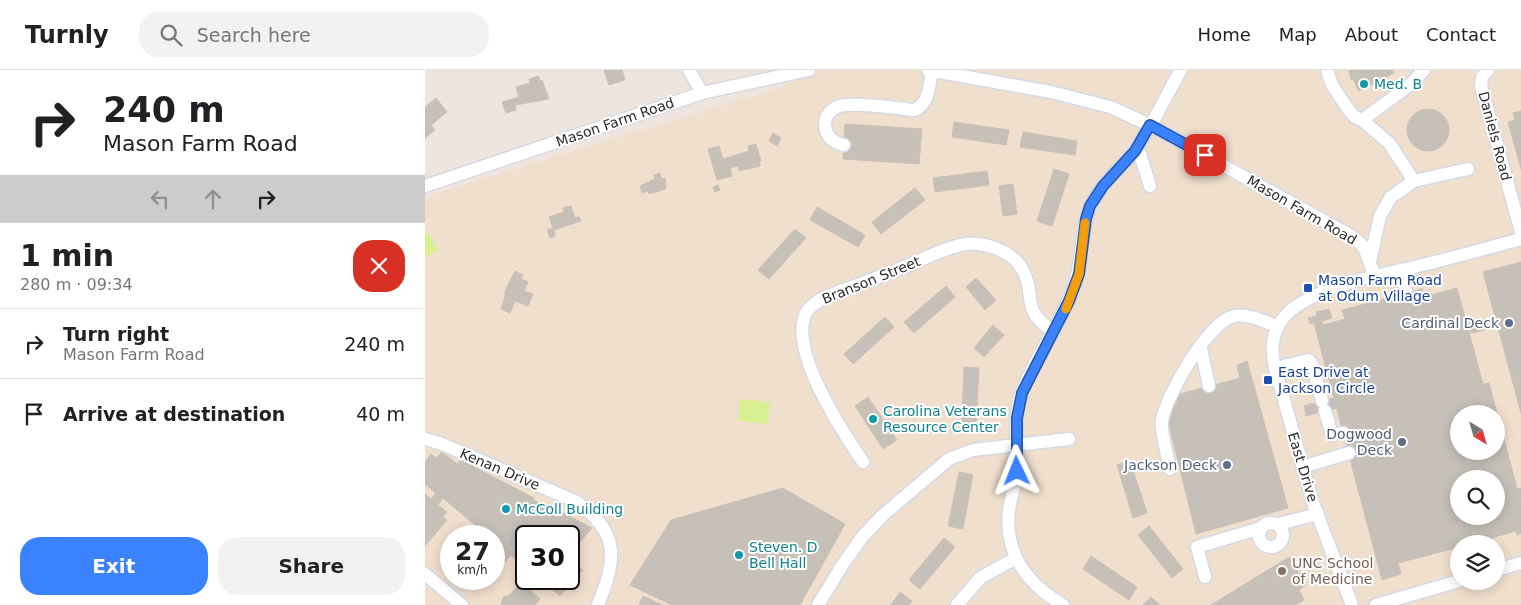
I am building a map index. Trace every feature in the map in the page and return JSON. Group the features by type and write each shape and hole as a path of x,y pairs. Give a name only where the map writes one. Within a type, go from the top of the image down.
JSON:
{"street":[{"path":"689,70 701,93"},
{"name":"Mason Farm Road","path":"425,186 701,93 809,70"},
{"path":"844,145 837,144 826,135 824,127 832,109 843,105 915,110 923,105 927,97 930,70"},
{"name":"Mason Farm Road","path":"930,70 1082,99 1110,107 1150,125 1347,233 1361,244 1370,261 1375,277"},
{"path":"1063,605 1031,582 1016,558 1008,525 1017,471 1015,446 1017,418 1022,393 1038,358 1062,318 1079,274 1086,219 1090,206 1103,186 1135,151 1181,70"},
{"path":"1327,70 1332,85 1355,118 1362,120 1389,144 1414,181"},
{"path":"1362,120 1410,85 1423,70"},
{"name":"Daniels Road","path":"1487,70 1482,77 1481,86 1521,232"},
{"path":"1140,154 1151,186"},
{"path":"1370,261 1380,216 1391,197 1414,181 1468,169"},
{"path":"1170,469 1161,421 1190,358 1201,348 1216,326 1224,320 1235,316 1248,316 1278,327 1288,313 1304,301 1327,292 1375,277 1521,239"},
{"name":"Branson Street","path":"863,462 836,422 813,373 802,338 802,322 807,310 814,303 935,254 967,244 982,245 1000,250 1015,259 1025,278 1031,310 1039,320 1054,332"},
{"path":"1401,270 1406,293"},
{"name":"East Drive","path":"1278,327 1272,340 1271,352 1275,368 1302,467 1352,605"},
{"path":"1201,348 1209,386"},
{"path":"1275,368 1309,360 1313,366 1331,436 1343,433"},
{"name":"Kenan Drive","path":"425,439 442,444 577,502 588,510 607,536 612,554 611,570 598,605"},
{"path":"819,605 843,564 863,536 883,515 942,464 965,452 1069,439"},
{"path":"1302,467 1349,453"},
{"path":"1205,577 1197,547 1261,528 1269,522 1278,524 1318,514"},
{"path":"1261,528 1259,537 1263,544 1267,547 1276,546 1281,543 1284,534 1278,524"},
{"path":"957,605 980,578 1016,558"},
{"path":"1505,567 1521,563"},
{"path":"425,574 462,605"},
{"path":"1376,605 1450,584"}],"shaded area":[{"path":"782,70 1521,70 1521,605 425,605 425,199 436,193 784,87"}],"green space":[{"path":"429,233 438,251 425,257 425,236"},
{"path":"740,399 770,402 768,424 738,421"}],"building":[{"path":"604,70 622,70 625,80 609,85"},
{"name":"Med. B","path":"1349,70 1392,70 1394,73 1359,91 1353,79 1351,80"},
{"path":"538,76 540,81 542,80 549,99 515,105 516,110 506,113 502,102 519,97 516,87 530,83 529,79"},
{"path":"436,98 447,112 431,125 435,130 425,138 425,107"},
{"path":"1432,109 1440,112 1446,118 1449,130 1446,142 1440,148 1424,151 1416,148 1410,142 1407,126 1410,118 1416,112"},
{"path":"1521,111 1521,169 1508,122 1515,120 1513,113"},
{"path":"954,122 1009,130 1006,145 952,137"},
{"path":"845,124 922,129 919,164 843,159"},
{"path":"1023,132 1077,141 1075,155 1020,147"},
{"path":"773,133 781,138 777,146 769,141"},
{"path":"756,144 761,161 759,161 760,166 739,171 738,166 730,168 732,176 717,180 708,149 719,146 723,159 749,151 748,146"},
{"path":"1054,169 1069,174 1052,226 1037,221"},
{"path":"987,171 989,185 935,192 933,178"},
{"path":"660,173 661,179 665,178 666,189 649,194 648,191 642,193 640,186 655,179 654,175"},
{"path":"1013,184 1017,214 1003,216 999,186"},
{"path":"718,185 720,190 715,192 713,187"},
{"path":"915,188 925,200 881,234 872,222"},
{"path":"571,206 575,218 579,217 581,221 554,230 555,236 550,238 547,230 553,228 549,217 564,212 563,208"},
{"path":"817,207 865,235 858,247 810,220"},
{"path":"795,229 806,238 769,279 758,270"},
{"name":"Cardinal Deck","path":"1521,262 1521,413 1483,272"},
{"path":"515,271 523,275 521,279 528,282 524,291 533,294 528,306 515,301 510,313 501,309 505,291"},
{"path":"976,278 996,300 985,310 966,287"},
{"path":"946,286 955,297 914,333 904,322"},
{"name":"Dogwood Deck","path":"1457,288 1483,384 1489,383 1495,405 1450,405 1450,460 1505,460 1505,443 1521,503 1521,533 1517,535 1516,531 1502,535 1450,535 1450,549 1398,563 1401,574 1382,580 1314,323 1310,324 1308,318 1317,316 1316,312 1329,309 1332,318 1322,321 1323,325 1345,319 1342,310 1422,289 1424,297"},
{"path":"885,317 894,327 853,364 844,354"},
{"path":"1486,319 1489,329 1471,333 1468,323"},
{"path":"993,325 1004,335 984,357 974,348"},
{"name":"Jackson Deck","path":"1247,361 1288,508 1196,534 1168,421 1180,394 1240,378 1237,365"},
{"path":"964,367 979,368 976,423 962,422"},
{"name":"Carolina Veterans Resource Center","path":"868,397 897,440 883,449 855,406"},
{"path":"1334,398 1336,408 1306,416 1304,406"},
{"name":"McColl Building","path":"442,452 457,464 461,460 534,498 533,500 545,506 546,504 592,528 580,542 580,525 515,525 515,558 511,555 505,562 505,525 475,525 443,498 438,505 447,512 443,517 447,520 443,525 440,525 440,528 425,546 425,494 431,499 436,493 425,484 425,462 431,454 436,458"},
{"path":"1130,461 1147,513 1133,518 1117,465"},
{"path":"959,472 973,475 963,529 948,526"},
{"name":"Steven. D Bell Hall","path":"783,488 845,524 800,605 672,605 630,585 671,520"},
{"path":"1521,488 1521,501 1517,489"},
{"path":"1149,526 1183,569 1172,578 1138,535"},
{"path":"944,538 955,547 920,589 909,580"},
{"path":"1091,556 1137,587 1129,600 1083,569"},
{"name":"UNC School of Medicine","path":"1289,557 1306,585 1299,590 1304,600 1296,605 1211,605"},
{"path":"515,589 530,590 540,599 535,605 501,605 503,597 510,595"},
{"path":"553,590 565,590 560,596"},
{"path":"900,592 912,601 909,605 891,605"},
{"path":"643,596 662,605 639,605"},
{"path":"1151,597 1160,605 1143,605"}],"slow traffic":[{"path":"1066,309 1079,274 1085,223"}],"place":[{"name":"Med. B","path":"1364,84"},
{"name":"Mason Farm Road at Odum Village","path":"1308,288"},
{"name":"Cardinal Deck","path":"1509,323"},
{"name":"East Drive at Jackson Circle","path":"1268,380"},
{"name":"Carolina Veterans Resource Center","path":"873,419"},
{"name":"Dogwood Deck","path":"1402,442"},
{"name":"Jackson Deck","path":"1227,465"},
{"name":"McColl Building","path":"506,509"},
{"name":"Steven. D Bell Hall","path":"739,555"},
{"name":"UNC School of Medicine","path":"1282,571"}],"route":[{"path":"1017,471 1015,446 1017,418 1022,393 1038,358 1062,318 1069,301 1079,274 1086,219 1095,196 1135,151 1150,125 1205,155"}]}
